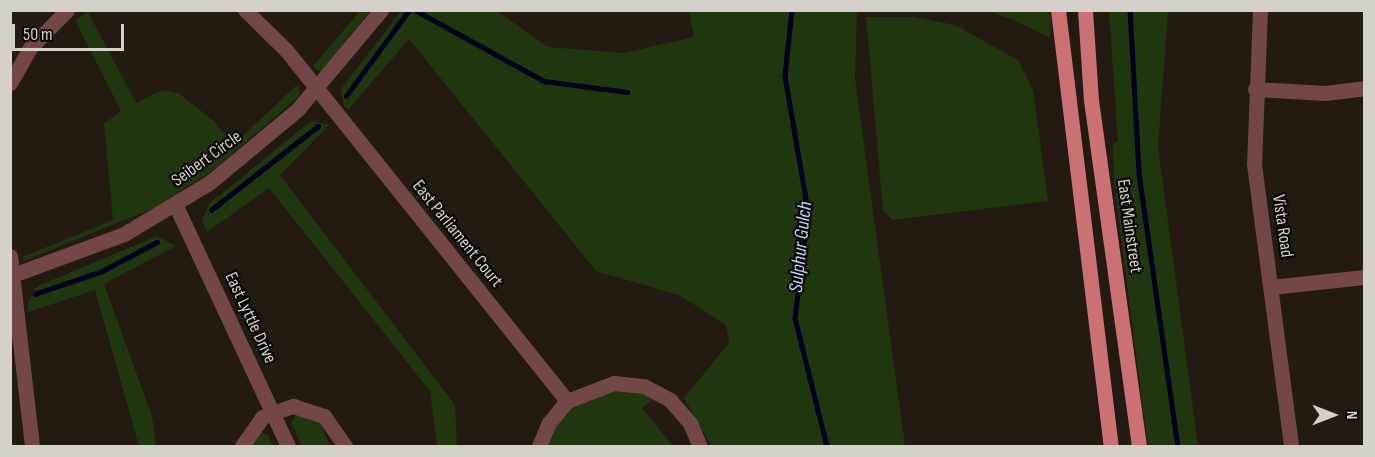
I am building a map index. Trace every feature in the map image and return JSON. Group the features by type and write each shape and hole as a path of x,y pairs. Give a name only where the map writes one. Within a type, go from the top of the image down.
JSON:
{"main road":[{"path":"1058,10 1111,447"},
{"name":"East Mainstreet","path":"1085,10 1091,100 1138,447"}],"street":[{"path":"10,83 30,48 67,10"},
{"name":"East Parliament Court","path":"245,10 317,90 567,401"},
{"name":"Seibert Circle","path":"12,276 86,251 176,206 259,146 317,90 381,10"},
{"name":"Vista Road","path":"1260,10 1255,88 1254,164 1291,447"},
{"path":"1255,88 1325,93 1365,88"},
{"name":"East Lyttle Drive","path":"176,206 288,447"},
{"path":"10,256 32,447"},
{"path":"1270,287 1365,277"},
{"path":"539,447 549,423 567,401 603,384 644,386 678,407 700,447"},
{"path":"242,447 253,424 272,411 293,406 315,410 333,423 345,447"}],"green space":[{"path":"360,11 370,11 323,71 316,70 313,66"},
{"path":"401,11 497,11 548,47 624,53 694,37 689,11 857,11 855,79 905,446 711,446 684,398 729,343 726,325 679,295 596,271 409,39 348,110 344,106 341,89"},
{"path":"988,11 1050,11 1051,38 1011,19"},
{"path":"1109,11 1168,11 1158,147 1198,446 1148,446 1114,183 1113,144 1118,142"},
{"path":"88,12 136,103 161,90 178,93 214,121 233,145 298,84 300,95 216,168 154,208 24,261 22,257 113,220 104,124 121,111 75,20"},
{"path":"866,17 914,17 955,25 1018,60 1033,90 1048,201 893,220 883,211"},
{"path":"311,121 329,125 280,175 455,405 457,446 437,446 430,391 269,188 207,232 202,220 210,203"},
{"path":"157,236 176,246 104,284 152,416 156,446 139,446 95,290 28,312 28,302 38,286"},
{"path":"638,389 654,399 642,408 673,446 545,446 553,425 573,404 605,390"},
{"path":"296,415 320,422 330,446 302,446 291,423"},
{"path":"259,432 268,435 273,446 249,446"}],"waterway":[{"path":"346,96 409,10"},
{"path":"415,10 544,81 627,92"},
{"name":"Sulphur Gulch","path":"792,10 785,76 808,211 795,318 827,446"},
{"path":"1130,10 1139,173 1178,446"},
{"path":"211,210 318,126"},
{"path":"35,294 102,271 157,242"}]}
